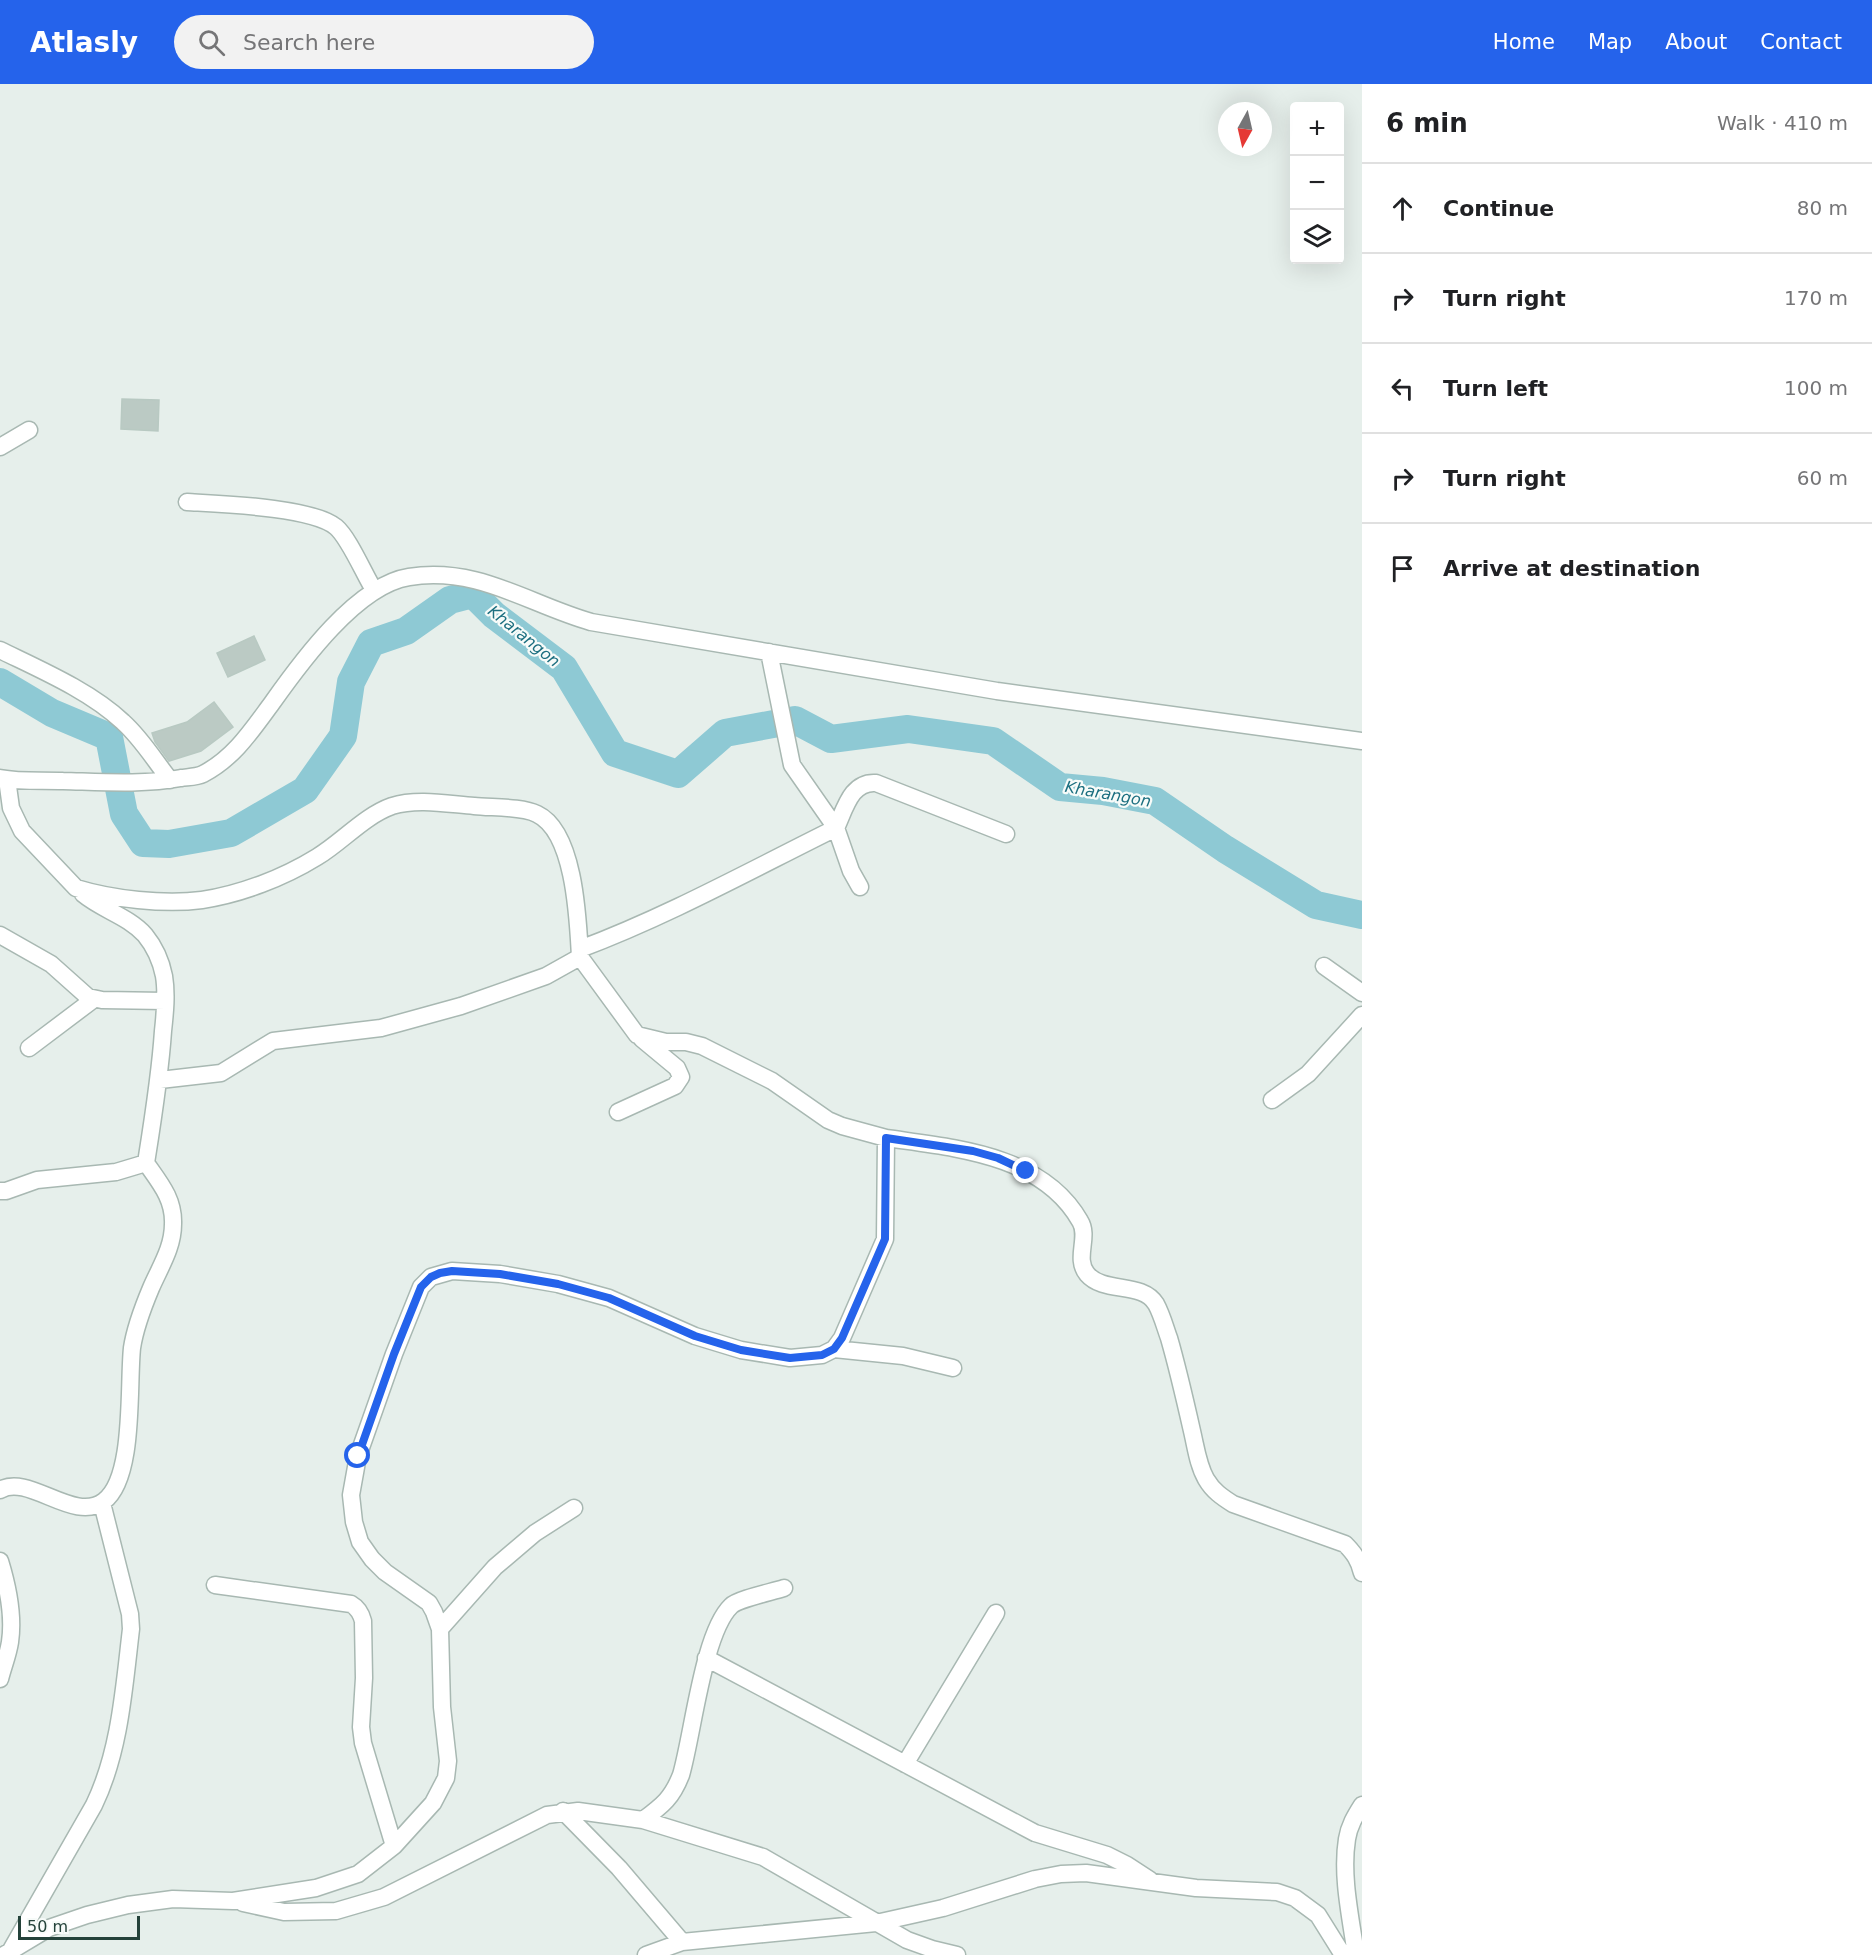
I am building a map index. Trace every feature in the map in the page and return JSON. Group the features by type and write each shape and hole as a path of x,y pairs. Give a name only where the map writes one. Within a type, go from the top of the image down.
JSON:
{"street":[{"path":"0,447 29,430"},
{"path":"187,502 239,505 305,514 325,521 336,527 346,540 374,590"},
{"path":"0,1490 14,1486 80,1507 92,1507 102,1503 117,1487 126,1458 131,1363 135,1336 151,1287 166,1256 173,1225 169,1195 146,1163 160,1080 165,1001 164,976 160,961 148,939 127,920 89,899 76,888 22,831 10,808 3,779 164,782 201,775 225,760 244,740 290,678 348,610 374,590 407,577 448,575 484,581 567,615 591,622 997,691 1362,741"},
{"path":"0,650 57,678 107,709 140,740 164,782"},
{"path":"768,652 789,755 795,772 836,828 851,871 860,887"},
{"path":"160,1080 221,1073 273,1041 381,1028 461,1006 546,976 580,953 836,828 853,792 862,784 876,783 1006,834"},
{"path":"76,888 133,899 170,902 202,900 245,889 292,871 390,807 402,804 435,803 528,811 548,822 565,853 573,878 580,953 637,1035 677,1068 681,1077 675,1086 618,1112"},
{"path":"0,935 51,964 82,993 94,999 165,1001"},
{"path":"1324,966 1362,993"},
{"path":"29,1048 94,999"},
{"path":"1272,1100 1308,1074 1362,1015"},
{"path":"637,1035 657,1041 686,1042 702,1046 772,1081 828,1120 842,1126 886,1138 973,1151 998,1158 1026,1171 1058,1193 1083,1227 1081,1258 1088,1276 1098,1282 1146,1295 1155,1301 1180,1376 1200,1466 1207,1481 1217,1494 1233,1504 1345,1544 1359,1561 1362,1573"},
{"path":"233,1901 316,1888 358,1874 394,1846 433,1803 446,1778 448,1761 442,1707 440,1629 434,1611 429,1603 385,1572 372,1559 360,1542 354,1522 351,1494 358,1456 394,1354 421,1287 431,1277 452,1271 500,1274 558,1284 609,1298 695,1336 741,1350 790,1358 822,1355 834,1349 847,1329 885,1239 886,1138"},
{"path":"0,1191 37,1180 116,1172 146,1163"},
{"path":"834,1349 903,1356 953,1368"},
{"path":"7,1953 94,1805 105,1781 112,1754 131,1629 130,1614 102,1503"},
{"path":"440,1629 495,1567 535,1533 574,1508"},
{"path":"0,1561 7,1582 10,1642 0,1680"},
{"path":"215,1585 351,1604 362,1614 363,1743 394,1846"},
{"path":"643,1820 665,1803 674,1792 681,1775 706,1658 720,1622 732,1605 783,1588"},
{"path":"905,1764 996,1613"},
{"path":"706,1658 1035,1833 1107,1855 1155,1883"},
{"path":"7,1953 48,1928 87,1915 128,1905 173,1899 233,1901 284,1912 336,1911 384,1897 547,1815 563,1811 578,1811 643,1820 763,1857 907,1940 957,1955"},
{"path":"563,1811 619,1868 682,1942"},
{"path":"1356,1955 1346,1884 1347,1840 1352,1822 1360,1811"},
{"path":"645,1955 682,1942 876,1923 943,1908 1035,1879 1061,1874 1086,1873 1196,1888 1277,1892 1295,1898 1318,1915 1342,1955"}],"building":[{"path":"122,399 159,400 158,431 121,429"},
{"path":"254,636 265,660 228,677 217,653"},
{"path":"214,702 233,727 201,751 169,761 155,742 152,733 187,722"}],"waterway":[{"name":"Kharangon","path":"0,682 52,713 109,737 124,814 143,843 169,844 231,833 305,790 343,736 351,682 371,643 406,631 450,600 473,594 494,615 564,668 615,753 678,774 725,733 795,720 831,739 908,729 993,741 1060,787 1103,791 1155,801 1225,849 1316,905 1362,915"}],"route":[{"path":"358,1456 394,1354 421,1287 431,1277 440,1273 452,1271 500,1274 558,1284 609,1298 695,1336 741,1350 790,1358 822,1355 834,1349 847,1329 885,1239 886,1138 973,1151 998,1158 1026,1171"}]}
